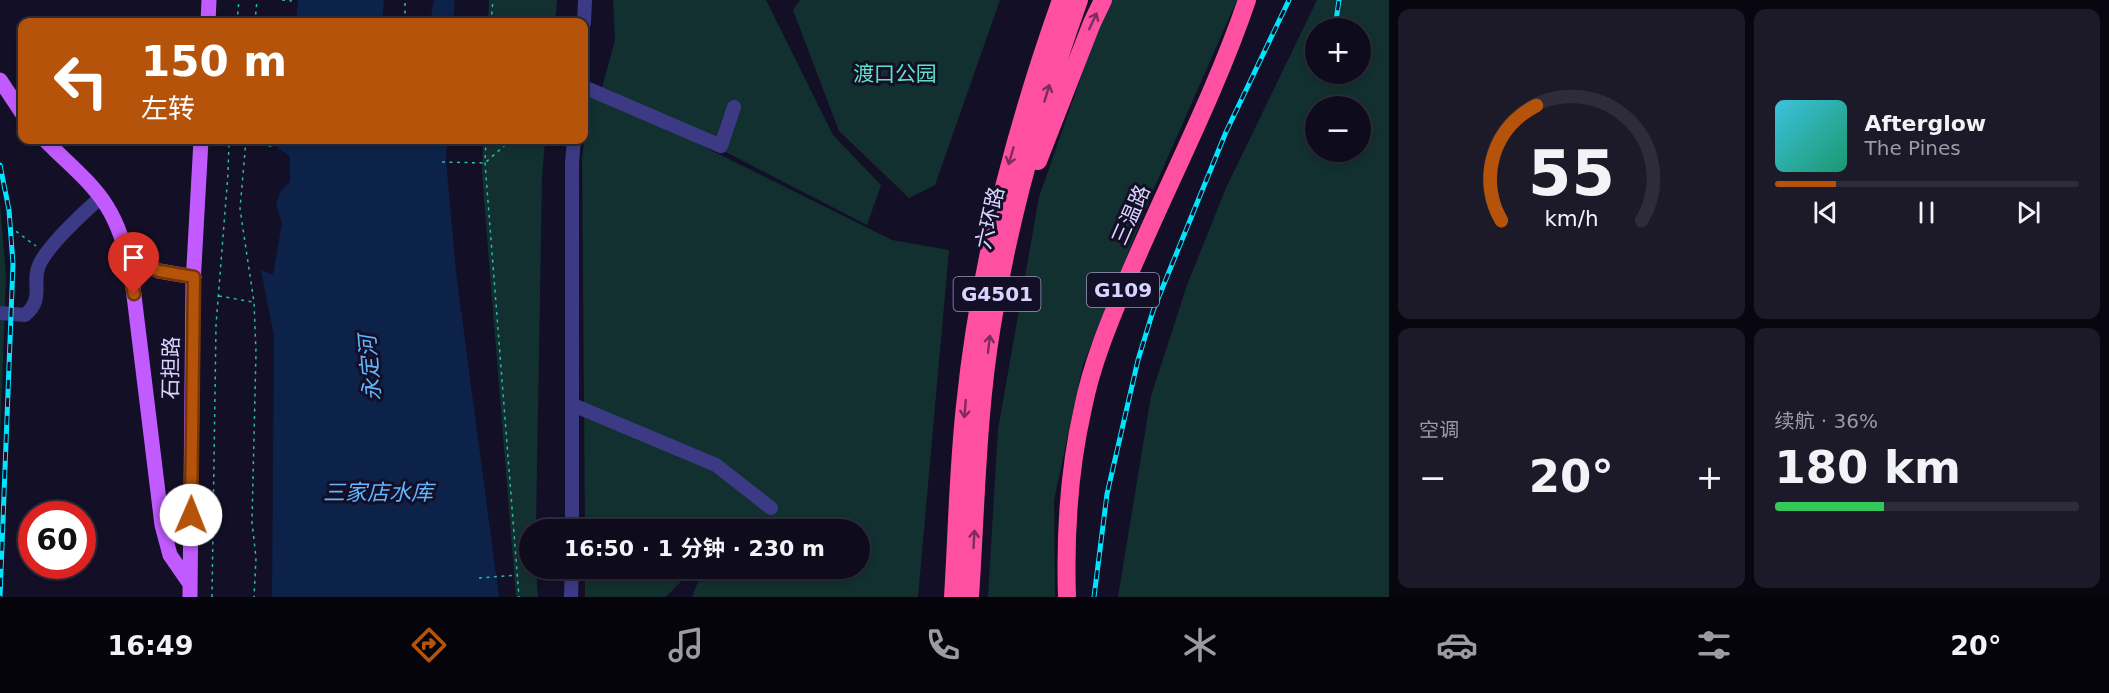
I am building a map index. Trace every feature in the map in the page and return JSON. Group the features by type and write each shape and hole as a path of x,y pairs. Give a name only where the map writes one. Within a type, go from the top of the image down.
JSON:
{"highway":[{"path":"1036,74 1055,0"},
{"name":"六环路","path":"953,597 964,407 987,261 1001,194 1036,74 1061,0"},
{"name":"六环路","path":"970,597 983,389 1005,253 1036,129 1079,0"},
{"path":"1005,253 1059,106 1103,0"},
{"name":"三温路","path":"1066,597 1069,503 1083,406 1107,328 1230,51 1247,0"}],"main road":[{"path":"208,18 210,0"},
{"path":"0,80 18,107"},
{"path":"49,144 106,205 122,236 131,271 162,525 170,555 190,591"},
{"name":"石担路","path":"190,591 194,277 201,144"},
{"path":"126,254 159,271 194,277"}],"street":[{"path":"584,18 585,0"},
{"path":"588,89 721,146 734,107"},
{"path":"572,519 574,144"},
{"path":"0,313 25,315 34,307 37,301 39,264 80,215 100,198"},
{"path":"573,405 716,465 771,508"},
{"path":"571,597 572,579"}],"path":[{"path":"237,18 239,0"},
{"path":"255,18 257,0"},
{"path":"282,0 292,1"},
{"path":"405,0 405,18"},
{"path":"491,18 493,0"},
{"path":"212,597 212,496 218,296 229,144"},
{"path":"246,144 240,210 254,302 256,352 252,522 256,558 254,597"},
{"path":"255,144 273,146"},
{"path":"486,144 485,163 519,597"},
{"path":"442,162 485,163 508,144"},
{"path":"10,227 32,244 48,252"},
{"path":"218,296 254,302"},
{"path":"479,578 518,575"}],"green space":[{"path":"489,0 557,0 555,18 488,18"},
{"path":"613,0 766,0 833,135 881,185 867,225 602,88 615,40"},
{"name":"渡口公园","path":"800,0 1000,0 935,185 909,198 839,131 793,10"},
{"path":"1108,0 1237,0 1156,184 1083,365 1054,500 1055,597 988,597 998,429 1039,197"},
{"path":"1317,0 1389,0 1389,597 1118,597 1151,396 1187,285 1226,188 1305,25 1305,84 1371,84 1371,18 1308,18"},
{"path":"590,90 892,240 949,250 918,597 692,597 699,579 870,579 870,519 585,519 582,158 584,144 588,144"},
{"path":"483,144 545,144 542,178 536,519 519,519 519,579 537,579 538,597 516,597 482,174"},
{"path":"0,203 6,276 0,444"},
{"path":"585,579 683,579 666,597 585,597"}],"water":[{"path":"298,0 384,0 382,18 296,18"},
{"path":"434,0 455,0 453,18 431,18"},
{"name":"三家店水库","path":"278,144 447,144 446,159 456,272 499,597 272,597 274,336 261,270 273,275 282,223 276,204 281,190 290,182 290,156 277,148"}],"railway":[{"path":"1094,597 1107,494 1138,360 1153,311 1226,132 1289,0"},
{"path":"1336,18 1339,0"},
{"path":"0,165 9,210 13,264 0,597"}],"route":[{"path":"134,294 126,254 159,271 194,277 191,515"}],"water label":[{"name":"永定河","path":"370,368"}]}
